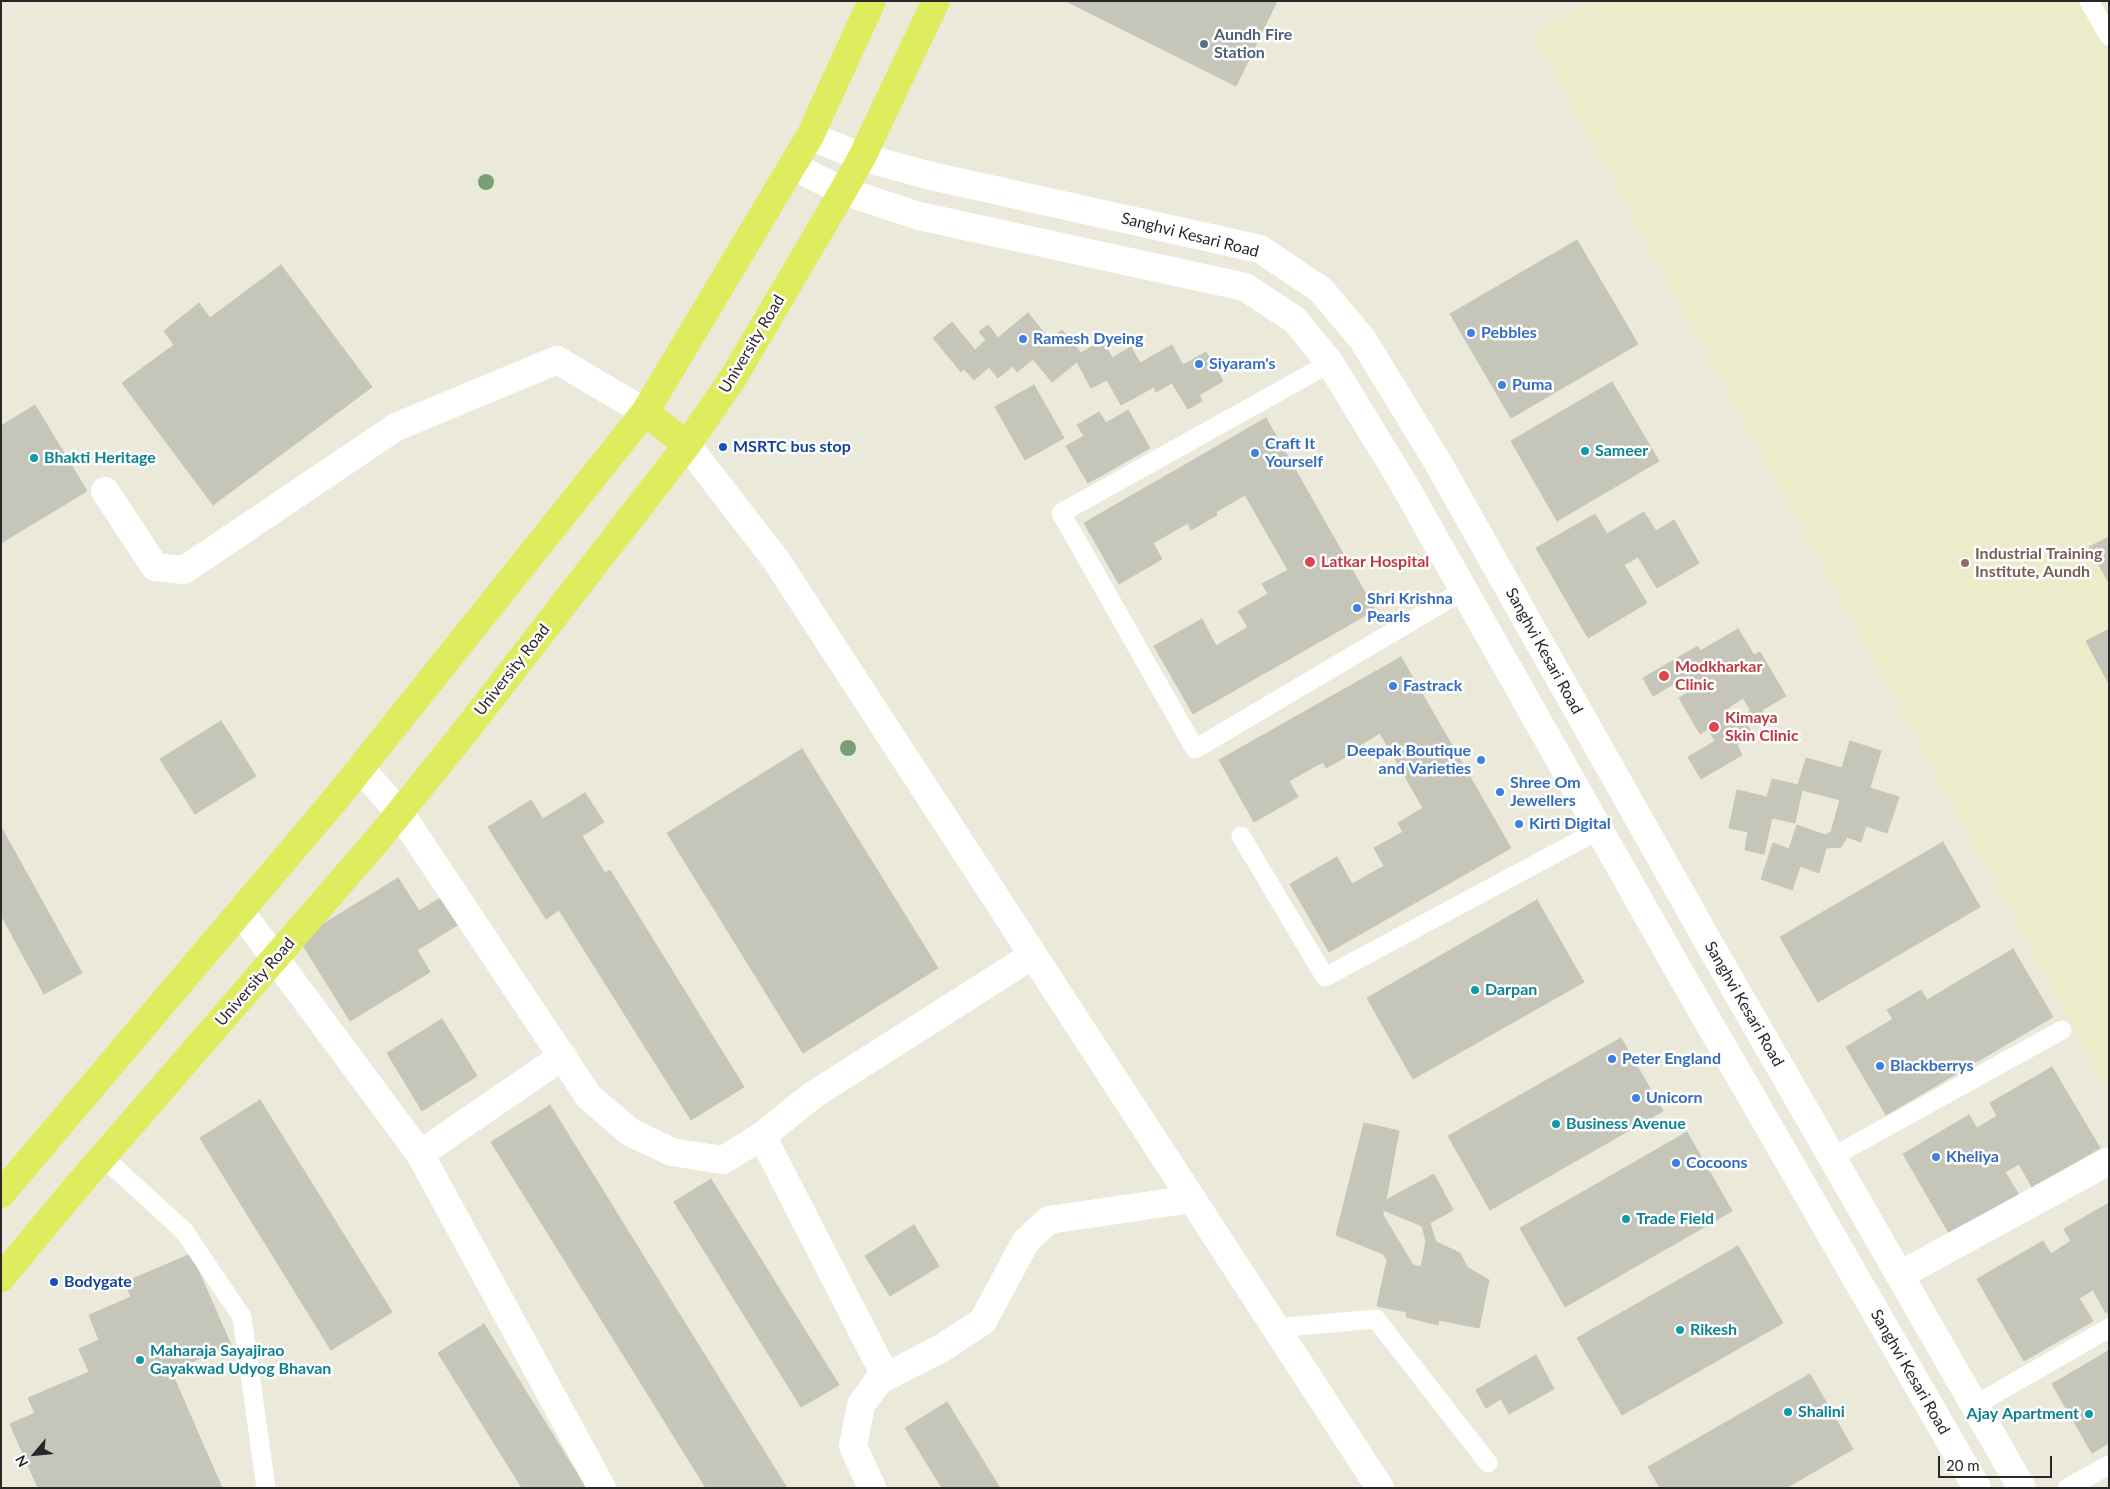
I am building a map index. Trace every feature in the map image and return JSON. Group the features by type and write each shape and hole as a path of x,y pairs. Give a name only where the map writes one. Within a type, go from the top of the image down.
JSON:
{"main road":[{"path":"1,1194 360,768 645,412 810,136 872,1"},
{"name":"University Road","path":"1,1278 400,813 686,445 733,378 843,191 862,157 936,1"},
{"path":"645,412 686,445"}],"street":[{"name":"Sanghvi Kesari Road","path":"810,136 862,157 927,175 1260,249 1321,290 1363,340 1436,461 2022,1488"},
{"name":"Sanghvi Kesari Road","path":"792,166 843,191 918,216 1245,287 1295,320 1330,363 1402,481 1599,830 1977,1488"},
{"path":"105,491 155,567 184,570 396,427 557,360 645,412"},
{"path":"686,445 776,560 1380,1488"},
{"path":"360,768 400,813 589,1097 630,1132 672,1152 723,1160 762,1136 813,1095 1033,955"},
{"path":"240,911 420,1154 602,1488"},
{"path":"420,1154 563,1056"},
{"path":"762,1136 884,1373 861,1405 853,1446 872,1488"},
{"path":"1900,1275 2109,1161"},
{"path":"878,1381 942,1348 983,1321 1026,1241 1049,1220 1192,1200"}],"lane":[{"path":"2089,1 2109,36"},
{"path":"1330,363 1062,513 1195,749 1464,590"},
{"path":"1241,836 1325,977 1599,830"},
{"path":"1832,1157 2062,1030"},
{"path":"103,1157 184,1231 242,1317 266,1488"},
{"path":"1276,1328 1376,1318 1488,1463"},
{"path":"1975,1405 2109,1328"},
{"path":"2067,1488 2109,1465"}],"shaded area":[{"name":"Industrial Training Institute, Aundh","path":"1593,1 2109,1 2109,1093 1533,34"}],"building":[{"name":"Aundh Fire Station","path":"1066,1 1277,1 1236,86"},
{"path":"1577,240 1638,344 1511,418 1450,314"},
{"path":"281,265 372,387 213,505 122,383 174,345 164,331 199,303 210,318"},
{"path":"1028,313 1050,340 1062,330 1081,353 1103,340 1112,358 1131,347 1140,363 1172,345 1183,365 1206,352 1223,381 1199,395 1202,401 1188,409 1172,383 1156,392 1154,387 1121,405 1107,380 1091,388 1077,362 1052,382 1033,359 1017,372 1013,366 998,378 989,367 974,380 964,369 961,372 933,338 952,322 975,350 986,340 979,332 988,325 998,338"},
{"name":"Sameer","path":"1612,382 1659,461 1557,521 1511,441"},
{"path":"1034,385 1064,438 1025,460 995,407"},
{"name":"Bhakti Heritage","path":"35,405 87,491 1,543 1,426"},
{"path":"1128,410 1150,448 1088,483 1066,446 1084,436 1077,425 1099,412 1106,423"},
{"path":"1266,418 1375,610 1193,714 1154,646 1202,619 1216,646 1248,627 1238,611 1268,594 1262,584 1288,570 1245,495 1216,512 1217,515 1191,530 1188,523 1153,543 1162,559 1119,584 1084,523"},
{"path":"1644,512 1656,531 1674,520 1699,563 1657,588 1638,557 1624,565 1647,603 1588,638 1536,548 1595,514 1607,534"},
{"path":"2109,537 2109,583 2089,547"},
{"path":"1738,629 1754,655 1760,652 1786,696 1762,710 1767,719 1755,726 1747,713 1751,711 1743,698 1728,708 1738,724 1744,720 1753,735 1737,745 1742,755 1701,779 1688,757 1715,741 1708,729 1700,734 1679,698 1689,692 1682,679 1653,696 1643,678 1698,646 1700,651"},
{"path":"2109,629 2109,684 2086,641"},
{"path":"1401,657 1511,848 1329,952 1290,884 1337,857 1352,884 1384,866 1374,848 1403,832 1398,823 1423,808 1380,733 1352,750 1353,753 1326,768 1323,762 1289,781 1298,797 1254,822 1219,760"},
{"path":"221,721 256,776 195,814 160,759"},
{"path":"1850,741 1881,751 1870,788 1899,797 1887,833 1866,826 1861,842 1847,837 1841,847 1826,848 1819,873 1800,866 1792,890 1761,879 1773,843 1789,849 1797,825 1825,835 1831,832 1840,800 1802,790 1795,823 1772,818 1764,854 1745,850 1748,832 1729,828 1737,790 1767,797 1772,779 1798,785 1806,758 1842,768"},
{"path":"802,749 938,968 803,1053 667,833"},
{"path":"585,793 604,822 582,836 605,873 610,870 744,1087 691,1120 559,910 546,919 488,827 531,800 543,819"},
{"path":"1,827 82,973 44,994 1,915"},
{"path":"1943,842 1980,907 1818,1002 1780,937"},
{"path":"398,878 419,911 442,897 459,924 417,950 430,972 350,1021 299,939"},
{"name":"Darpan","path":"1537,900 1584,982 1413,1079 1367,998"},
{"path":"2013,949 2053,1017 1886,1115 1846,1047 1893,1019 1887,1010 1921,990 1927,1000"},
{"path":"442,1019 477,1076 422,1111 387,1053"},
{"name":"Business Avenue","path":"1621,1038 1663,1111 1490,1210 1448,1136"},
{"path":"2052,1067 2100,1148 2032,1187 2019,1164 2005,1172 2019,1195 1950,1235 1903,1154 1969,1115 1977,1128 1997,1116 1990,1103"},
{"path":"260,1100 392,1312 331,1350 200,1138"},
{"path":"550,1105 787,1488 706,1488 491,1142"},
{"path":"1364,1123 1399,1131 1386,1200 1434,1174 1453,1210 1430,1223 1436,1242 1460,1253 1467,1267 1489,1280 1479,1328 1439,1320 1438,1325 1406,1317 1407,1312 1377,1306 1387,1260 1383,1254 1336,1235","holes":["1383,1210 1422,1226 1426,1241 1421,1267 1413,1265 1383,1215"]},
{"name":"Trade Field","path":"1687,1132 1732,1211 1565,1307 1520,1228"},
{"path":"711,1179 839,1385 801,1407 674,1202"},
{"path":"2109,1203 2109,1311 2106,1313 2093,1290 2079,1298 2093,1321 2024,1361 1977,1279 2043,1241 2051,1254 2071,1241 2064,1229"},
{"path":"914,1225 939,1266 890,1296 865,1256"},
{"name":"Rikesh","path":"1738,1246 1783,1323 1622,1415 1577,1338"},
{"name":"Maharaja Sayajirao Gayakwad Udyog Bhavan","path":"191,1254 231,1345 171,1371 222,1488 38,1488 10,1424 35,1413 28,1398 89,1372 79,1349 99,1340 89,1315 131,1297 125,1282"},
{"path":"484,1324 586,1488 522,1488 438,1353"},
{"name":"Ajay Apartment","path":"2108,1351 2109,1443 2092,1453 2052,1384"},
{"path":"1536,1355 1554,1389 1509,1414 1501,1399 1486,1408 1476,1390"},
{"name":"Shalini","path":"1810,1374 1853,1449 1786,1488 1660,1488 1648,1467"},
{"path":"947,1402 1000,1488 942,1488 905,1428"}],"place":[{"name":"Aundh Fire Station","path":"1204,44"},
{"name":"Pebbles","path":"1471,333"},
{"name":"Ramesh Dyeing","path":"1023,339"},
{"name":"Siyaram's","path":"1199,364"},
{"name":"Puma","path":"1502,385"},
{"name":"MSRTC bus stop","path":"723,447"},
{"name":"Sameer","path":"1585,451"},
{"name":"Craft It Yourself","path":"1255,453"},
{"name":"Bhakti Heritage","path":"34,458"},
{"name":"Latkar Hospital","path":"1310,562"},
{"name":"Industrial Training Institute, Aundh","path":"1965,563"},
{"name":"Shri Krishna Pearls","path":"1357,608"},
{"name":"Modkharkar Clinic","path":"1664,676"},
{"name":"Fastrack","path":"1393,686"},
{"name":"Kimaya Skin Clinic","path":"1714,727"},
{"name":"Deepak Boutique and Varieties","path":"1481,760"},
{"name":"Shree Om Jewellers","path":"1500,792"},
{"name":"Kirti Digital","path":"1519,824"},
{"name":"Darpan","path":"1475,990"},
{"name":"Peter England","path":"1612,1059"},
{"name":"Blackberrys","path":"1880,1066"},
{"name":"Unicorn","path":"1636,1098"},
{"name":"Business Avenue","path":"1556,1124"},
{"name":"Kheliya","path":"1936,1157"},
{"name":"Cocoons","path":"1676,1163"},
{"name":"Trade Field","path":"1626,1219"},
{"name":"Bodygate","path":"54,1282"},
{"name":"Rikesh","path":"1680,1330"},
{"name":"Maharaja Sayajirao Gayakwad Udyog Bhavan","path":"140,1360"},
{"name":"Shalini","path":"1788,1412"},
{"name":"Ajay Apartment","path":"2089,1414"}]}
